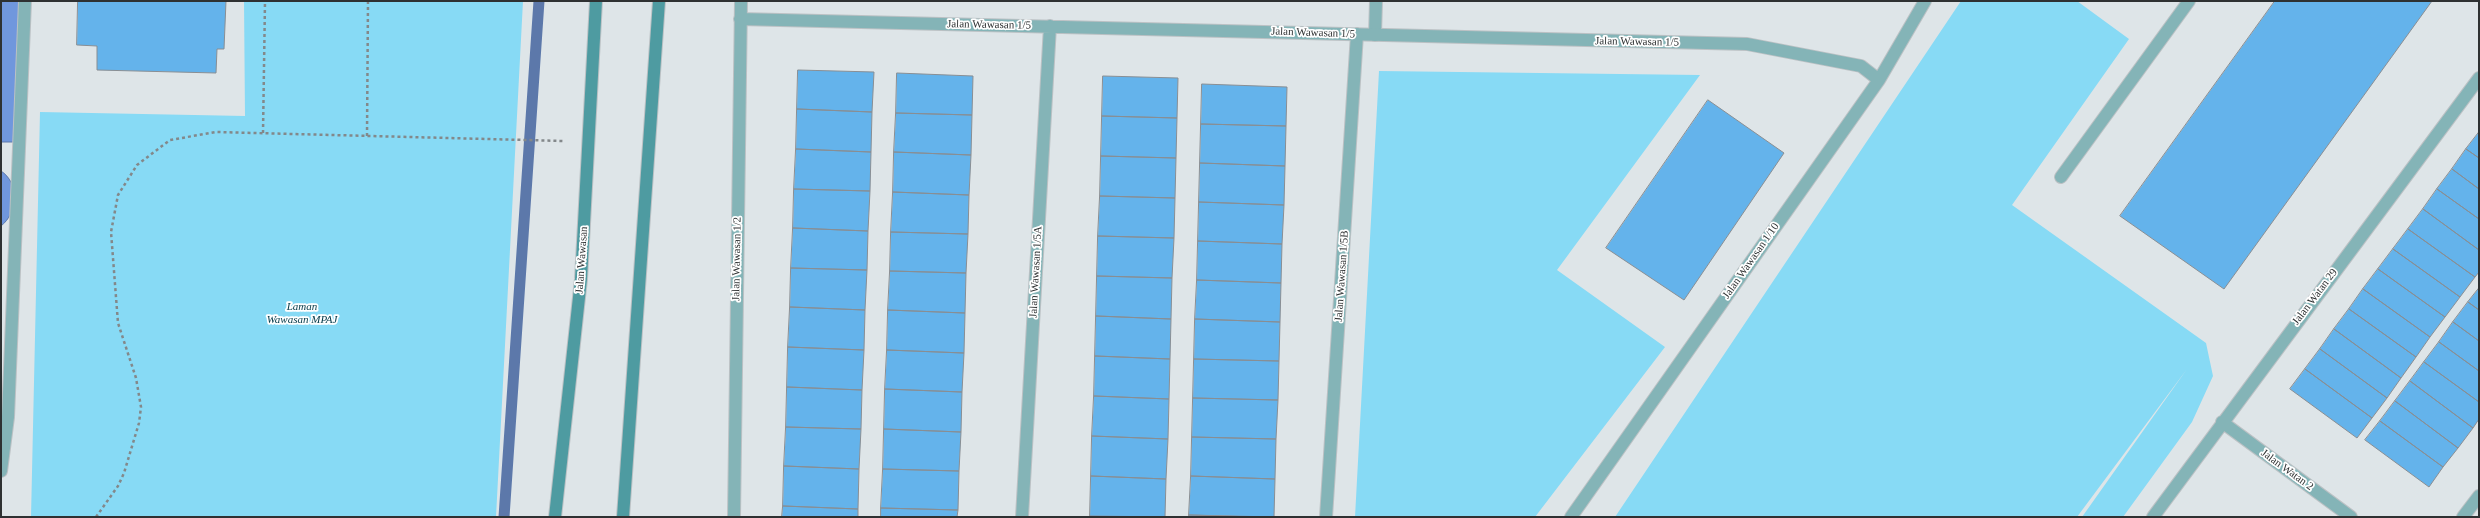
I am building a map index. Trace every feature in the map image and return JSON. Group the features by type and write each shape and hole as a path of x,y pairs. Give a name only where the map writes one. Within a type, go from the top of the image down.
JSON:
{"main road":[{"name":"Jalan Wawasan","path":"555,517 581,279 596,1"},
{"path":"623,517 659,1"}],"street":[{"path":"1,471 8,417 24,1"},
{"name":"Jalan Wawasan 1/2","path":"734,517 741,1"},
{"path":"1375,35 1376,1"},
{"name":"Jalan Wawasan 1/10","path":"1571,517 1879,80 1925,1"},
{"path":"2061,178 2189,1"},
{"name":"Jalan Wawasan 1/5","path":"740,19 1747,44 1861,66 1879,80"},
{"name":"Jalan Wawasan 1/5A","path":"1022,517 1050,26"},
{"name":"Jalan Wawasan 1/5B","path":"1326,517 1357,34"},
{"name":"Jalan Watan 29","path":"2153,517 2222,422 2479,78"},
{"name":"Jalan Watan 2","path":"2222,422 2351,517"},
{"path":"2463,517 2479,496"}],"path":[{"path":"263,133 265,1"},
{"path":"367,136 368,1"},
{"path":"96,517 118,486 124,473 139,423 142,407 136,378 118,323 111,232 118,194 137,164 170,140 216,132 547,140"}],"green space":[{"name":"Laman Wawasan MPAJ","path":"244,1 523,1 496,517 31,517 40,112 245,116"},
{"path":"1961,1 2077,1 2129,39 2012,205 2206,343 2213,376 2192,422 2123,517 2082,517 2187,369 2077,517 1615,517"},
{"path":"1379,71 1700,75 1557,270 1665,347 1535,517 1355,517"}],"shaded area":[{"path":"1,1 19,1 16,142 1,142"},
{"path":"1,171 7,176 11,183 14,190 14,198 11,214 1,226"}],"building":[{"path":"78,1 226,1 224,49 217,49 216,73 97,70 97,46 77,45"},
{"path":"2275,1 2432,1 2224,289 2120,216"},
{"path":"798,70 874,72 872,112 797,109"},
{"path":"897,73 973,76 972,115 896,113"},
{"path":"1103,76 1178,78 1177,118 1102,116"},
{"path":"1202,84 1287,87 1286,126 1201,124"},
{"path":"1708,100 1784,153 1684,300 1606,248"},
{"path":"797,109 872,112 871,152 796,149"},
{"path":"896,113 972,115 971,155 894,152"},
{"path":"1102,116 1177,118 1176,158 1101,156"},
{"path":"1201,124 1286,126 1285,166 1200,163"},
{"path":"2479,132 2479,158 2466,149"},
{"path":"796,149 871,152 870,191 794,189"},
{"path":"2466,149 2479,158 2479,189 2452,169"},
{"path":"894,152 971,155 969,195 893,192"},
{"path":"1101,156 1176,158 1175,198 1100,196"},
{"path":"1200,163 1285,166 1284,205 1199,202"},
{"path":"2452,169 2479,189 2479,219 2437,189"},
{"path":"794,189 870,191 868,231 793,228"},
{"path":"2437,189 2479,219 2479,250 2423,209"},
{"path":"893,192 969,195 968,234 891,232"},
{"path":"1100,196 1175,198 1174,238 1098,236"},
{"path":"1199,202 1284,205 1282,244 1198,241"},
{"path":"2423,209 2479,250 2479,272 2475,277 2408,229"},
{"path":"793,228 868,231 867,270 791,268"},
{"path":"2408,229 2475,277 2460,297 2393,249"},
{"path":"891,232 968,234 966,273 890,271"},
{"path":"1098,236 1174,238 1172,278 1097,276"},
{"path":"1198,241 1282,244 1281,283 1197,280"},
{"path":"2393,249 2460,297 2445,317 2378,269"},
{"path":"791,268 867,270 865,310 790,307"},
{"path":"2378,269 2445,317 2430,337 2363,289"},
{"path":"890,271 966,273 965,313 888,310"},
{"path":"1097,276 1172,278 1171,319 1096,316"},
{"path":"1197,280 1281,283 1280,322 1195,319"},
{"path":"2479,288 2479,310 2468,302"},
{"path":"2363,289 2430,337 2416,357 2349,309"},
{"path":"2468,302 2479,310 2479,341 2453,322"},
{"path":"790,307 865,310 864,350 788,347"},
{"path":"2349,309 2416,357 2401,378 2334,329"},
{"path":"888,310 965,313 964,353 887,350"},
{"path":"1096,316 1171,319 1170,359 1095,356"},
{"path":"1195,319 1280,322 1279,361 1194,359"},
{"path":"2453,322 2479,341 2479,371 2439,342"},
{"path":"2334,329 2401,378 2387,398 2320,349"},
{"path":"2439,342 2479,371 2479,402 2424,362"},
{"path":"788,347 864,350 862,390 787,387"},
{"path":"2320,349 2387,398 2372,418 2305,369"},
{"path":"887,350 964,353 962,392 885,389"},
{"path":"1095,356 1170,359 1169,399 1094,396"},
{"path":"1194,359 1279,361 1278,400 1193,398"},
{"path":"2424,362 2479,402 2479,419 2473,428 2410,381"},
{"path":"2305,369 2372,418 2357,438 2290,389"},
{"path":"2410,381 2473,428 2458,448 2395,401"},
{"path":"787,387 862,390 861,429 786,427"},
{"path":"885,389 962,392 961,432 884,429"},
{"path":"1094,396 1169,399 1168,439 1092,436"},
{"path":"1193,398 1278,400 1276,439 1192,437"},
{"path":"2395,401 2458,448 2443,467 2380,421"},
{"path":"2380,421 2443,467 2429,487 2365,440"},
{"path":"786,427 861,429 859,469 784,466"},
{"path":"884,429 961,432 959,471 883,469"},
{"path":"1092,436 1168,439 1166,479 1091,476"},
{"path":"1192,437 1276,439 1275,479 1191,476"},
{"path":"784,466 859,469 858,509 783,506"},
{"path":"883,469 959,471 958,510 881,508"},
{"path":"1091,476 1166,479 1165,517 1090,516"},
{"path":"1191,476 1275,479 1274,517 1189,515"},
{"path":"783,506 858,509 858,517 782,517"},
{"path":"881,508 958,510 957,517 881,517"},
{"path":"1189,515 1255,517 1189,517"}],"waterway":[{"path":"504,517 539,1"}]}
